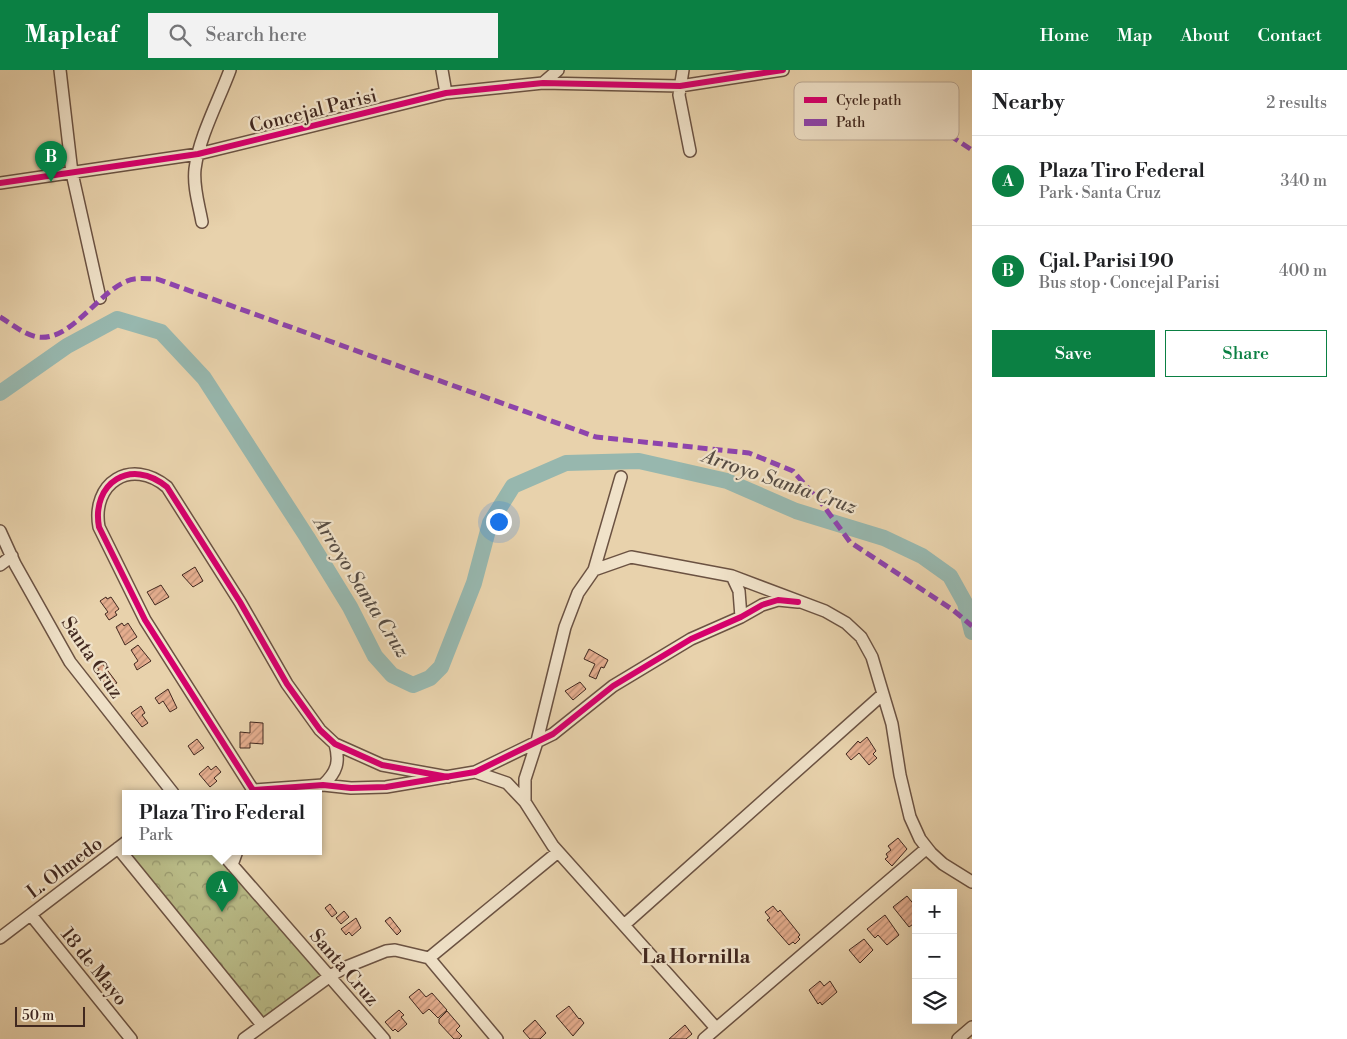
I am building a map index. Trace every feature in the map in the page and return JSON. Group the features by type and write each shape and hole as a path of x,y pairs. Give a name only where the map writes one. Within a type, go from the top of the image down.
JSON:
{"street":[{"path":"60,70 72,173 100,298"},
{"path":"202,222 195,187 198,154 230,70"},
{"path":"442,70 446,93"},
{"path":"542,83 558,70"},
{"path":"683,70 680,95 690,151"},
{"name":"Concejal Parisi","path":"0,183 198,154 446,93 542,83 680,86 783,70"},
{"path":"249,790 145,620 99,527 96,514 99,500 106,487 117,479 140,474 158,480 167,487 240,602 286,684 320,730 334,744 382,765 448,777"},
{"path":"526,802 525,779 536,745 565,628 578,593 594,570 621,477"},
{"name":"Santa Cruz","path":"0,532 70,662 171,790"},
{"path":"0,565 12,556"},
{"path":"594,570 631,558 732,576 835,615 861,637 872,657 892,724 900,774 910,817 927,848 943,864 972,882"},
{"path":"732,576 739,591 741,617"},
{"path":"280,790 323,785 351,788 386,787 475,772 536,745 572,720 612,686 692,639 741,617 762,605 778,600 798,602"},
{"path":"624,925 883,694"},
{"path":"323,785 336,769 339,758 334,744"},
{"path":"475,772 508,783 526,802 534,819 558,852 716,1028"},
{"name":"L. Olmedo","path":"0,938 122,845"},
{"path":"704,1039 927,848"},
{"path":"429,958 558,852"},
{"path":"130,855 262,1025"},
{"name":"Santa Cruz","path":"223,855 384,1039"},
{"path":"232,865 236,855"},
{"name":"18 de Mayo","path":"31,914 131,1039"},
{"path":"244,1039 330,976 386,952 406,952 429,958 497,1039"},
{"path":"958,1039 972,1027"}],"green space":[{"path":"124,855 224,855 330,976 262,1025"}],"building":[{"path":"195,567 203,581 193,587 182,575"},
{"path":"161,585 169,597 155,605 147,592"},
{"path":"106,597 107,599 111,597 119,609 115,612 117,615 109,620 105,614 108,612 100,601"},
{"path":"122,623 124,626 128,623 137,637 125,645 116,627"},
{"path":"138,645 151,661 137,670 134,664 138,661 131,650"},
{"path":"589,649 608,660 604,668 601,667 596,679 589,676 595,664 584,659"},
{"path":"102,663 117,683 108,688 96,672 99,670 97,667"},
{"path":"580,682 586,689 573,700 565,691"},
{"path":"168,689 177,708 170,712 163,701 159,704 155,698"},
{"path":"141,706 145,713 142,715 148,723 142,727 131,713"},
{"path":"250,722 263,723 263,744 250,743 250,748 240,748 240,732 250,733"},
{"path":"867,737 876,751 873,754 877,758 869,765 859,753 851,760 846,754 858,741 860,743"},
{"path":"197,739 204,748 194,755 188,746"},
{"path":"208,766 211,770 216,766 221,772 214,778 217,781 210,787 199,774"},
{"path":"898,838 907,849 892,866 885,859 888,857 886,854 891,850 888,846"},
{"path":"907,896 912,902 912,925 909,927 893,907"},
{"path":"330,904 337,913 332,917 325,908"},
{"path":"773,906 778,912 780,910 800,935 798,937 800,939 795,944 793,942 789,945 767,920 770,918 765,912"},
{"path":"344,911 349,917 341,924 336,918"},
{"path":"885,915 899,935 887,945 878,935 875,938 867,929"},
{"path":"390,917 401,931 397,935 385,921"},
{"path":"356,918 361,928 352,936 349,932 346,935 341,929"},
{"path":"864,939 873,950 860,963 849,950"},
{"path":"820,981 824,986 830,981 837,992 822,1005 820,1002 818,1004 809,990"},
{"path":"419,989 426,997 432,993 447,1010 438,1018 429,1009 423,1014 409,997"},
{"path":"569,1006 584,1023 573,1036 556,1016"},
{"path":"399,1010 404,1015 401,1017 407,1024 398,1032 395,1029 393,1031 385,1022"},
{"path":"447,1011 460,1026 456,1030 462,1036 459,1039 454,1039 439,1023 439,1019"},
{"path":"535,1020 546,1033 540,1039 530,1039 523,1031"},
{"path":"685,1025 692,1034 686,1039 669,1039"}],"waterway":[{"name":"Arroyo Santa Cruz","path":"0,393 67,346 117,319 161,332 204,378 307,537 350,607 375,656 392,675 413,685 430,678 441,667 474,583 490,523 513,486 566,463 639,461 727,481 796,511 884,538 922,556 950,576 965,603 972,632"}],"marked path":[{"path":"957,140 972,150"},
{"path":"0,317 32,336 49,337 73,325 116,287 127,281 157,279 596,437 749,453 793,471 823,505 850,542 953,610 972,626"}],"cycle path":[{"path":"0,183 198,154 446,93 543,83 680,86 783,70"},
{"path":"448,777 382,765 335,744 320,730 287,684 240,602 167,487 153,478 140,474 116,479 108,487 101,498 98,511 99,527 145,620 253,790 323,785 351,788 386,787 475,772 553,734 613,686 691,639 741,617 762,605 778,600 798,602"}],"place":[{"name":"Cjal. Parisi 190","path":"51,182"},
{"name":"Plaza Tiro Federal","path":"222,912"}],"district":[{"name":"La Hornilla","path":"696,956"}]}
